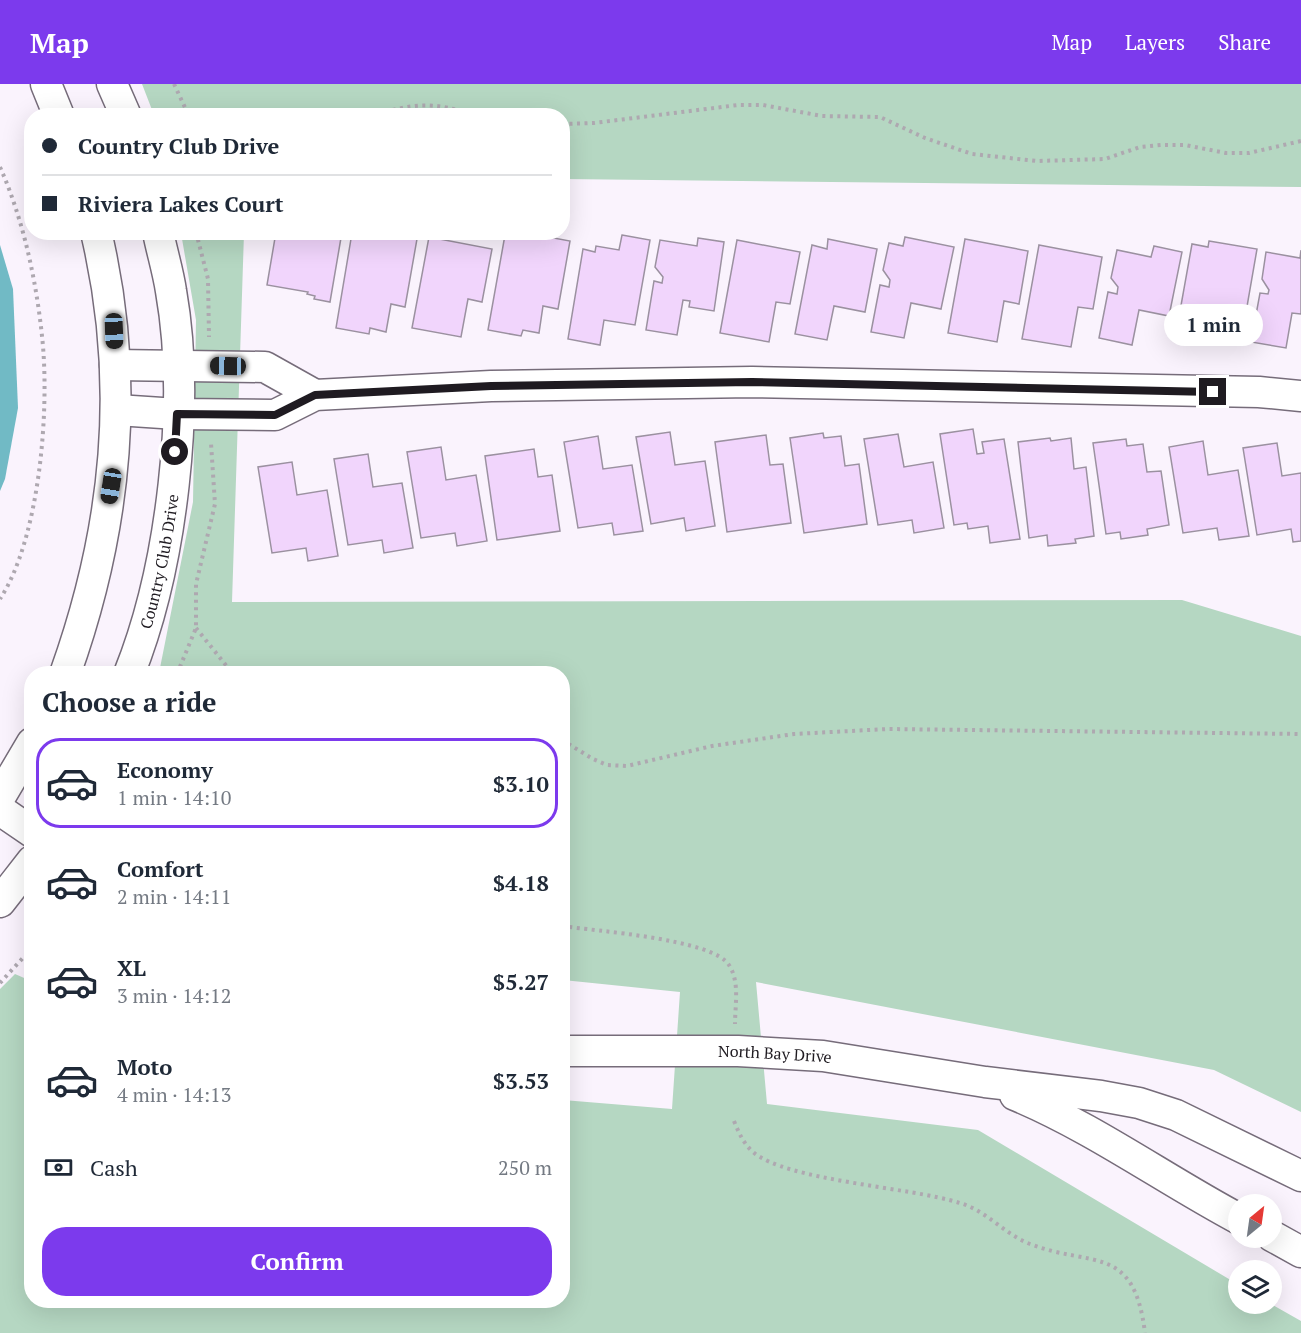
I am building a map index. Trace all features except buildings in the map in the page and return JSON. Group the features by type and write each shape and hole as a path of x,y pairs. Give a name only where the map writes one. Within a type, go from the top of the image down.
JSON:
{"street":[{"path":"46,84 56,108"},
{"path":"112,84 122,108"},
{"path":"68,666 87,608 103,541 114,468 117,410 114,331 97,240"},
{"name":"Country Club Drive","path":"132,666 155,596 173,489 177,365 171,292 160,240"},
{"path":"115,365 265,367 315,395"},
{"path":"117,410 177,414 275,415 315,395 491,386 752,382 1259,392 1301,396"},
{"path":"0,797 24,756"},
{"path":"0,810 24,826"},
{"name":"North Bay Drive","path":"570,1051 738,1051 824,1056 985,1082 1101,1096 1138,1103 1176,1115 1301,1176"},
{"name":"North Bay Drive","path":"985,1082 1049,1109 1228,1213"},
{"path":"1282,1242 1301,1252"}],"path":[{"path":"174,84 185,108"},
{"path":"397,108 432,104 456,108"},
{"path":"570,124 594,123 738,105 763,105 822,116 880,117 925,138 972,154 1037,161 1105,159 1140,147 1161,145 1185,145 1226,153 1249,153 1301,141"},
{"path":"0,167 12,195 31,271 42,337 44,396 34,504 20,560 0,599"},
{"path":"196,628 227,666"},
{"path":"570,745 607,765 627,766 712,746 794,734 888,729 1301,734"},
{"path":"570,927 694,945 718,954 729,964 735,979 735,1024"},
{"path":"0,983 24,957"},
{"path":"734,1121 741,1139 754,1153 776,1164 802,1172 961,1203 988,1215 1012,1235 1028,1243 1100,1259 1117,1267 1128,1279 1144,1333"}],"green space":[{"path":"142,84 1301,84 1301,187 570,179 570,108 151,108"},
{"path":"182,240 244,240 232,602 1182,600 1301,636 1301,1112 1214,1070 756,982 767,1104 978,1130 1228,1278 1228,1314 1282,1314 1282,1310 1301,1321 1301,1333 0,1333 0,989 15,974 24,978 24,1308 570,1308 570,1101 672,1109 680,992 570,981 570,666 160,666 193,502 196,320"}],"water":[{"path":"0,245 13,289 18,408 5,479 0,491"}],"route":[{"path":"175,452 177,414 275,415 315,395 491,386 752,382 1213,392"}]}
